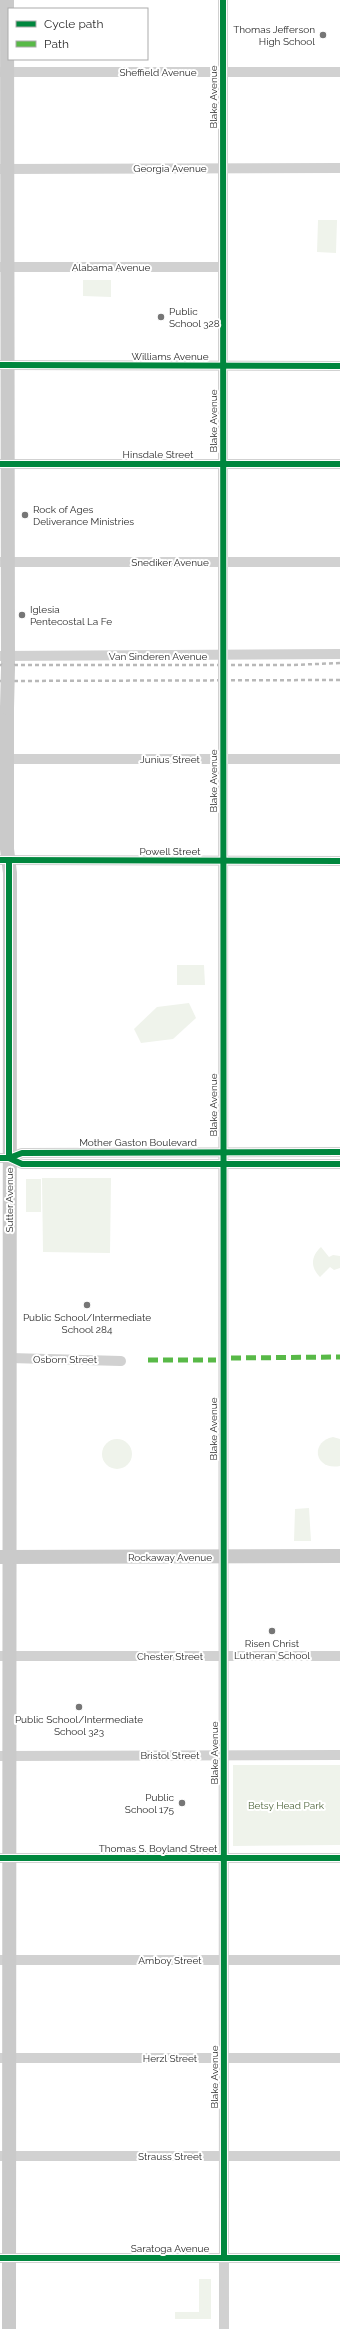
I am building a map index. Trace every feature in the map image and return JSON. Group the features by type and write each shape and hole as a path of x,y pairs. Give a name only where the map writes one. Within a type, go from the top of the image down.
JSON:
{"street":[{"name":"Sutter Avenue","path":"7,0 4,72 4,562 7,708 4,759 4,860 5,1158 10,1358 4,1557 4,2258 9,2329"},
{"name":"Blake Avenue","path":"223,0 224,2329"},
{"name":"Sheffield Avenue","path":"4,72 340,72"},
{"name":"Georgia Avenue","path":"4,169 340,168"},
{"name":"Alabama Avenue","path":"4,267 223,267"},
{"name":"Williams Avenue","path":"4,365 340,366"},
{"name":"Hinsdale Street","path":"4,464 340,464"},
{"name":"Snediker Avenue","path":"4,562 340,562"},
{"name":"Van Sinderen Avenue","path":"5,660 340,654"},
{"name":"Junius Street","path":"4,759 340,758"},
{"name":"Powell Street","path":"4,860 340,861"},
{"name":"Mother Gaston Boulevard","path":"5,1158 22,1153 340,1152"},
{"path":"5,1158 22,1164 340,1164"},
{"name":"Osborn Street","path":"10,1358 120,1361"},
{"name":"Rockaway Avenue","path":"4,1557 340,1556"},
{"name":"Chester Street","path":"4,1656 340,1656"},
{"name":"Bristol Street","path":"4,1756 340,1755"},
{"name":"Thomas S. Boyland Street","path":"4,1858 340,1858"},
{"name":"Amboy Street","path":"4,1960 340,1960"},
{"name":"Herzl Street","path":"4,2058 340,2058"},
{"name":"Strauss Street","path":"4,2156 340,2156"},
{"name":"Saratoga Avenue","path":"4,2258 340,2258"}],"green space":[{"path":"318,220 337,220 336,253 317,252"},
{"path":"83,280 111,280 111,297 83,296"},
{"path":"177,965 204,965 205,985 177,985"},
{"path":"189,1003 196,1018 173,1039 141,1043 134,1029 157,1007"},
{"path":"42,1178 111,1178 110,1253 43,1252"},
{"path":"26,1179 41,1179 41,1212 26,1212"},
{"path":"321,1247 329,1257 333,1255 340,1256 340,1268 334,1270 330,1267 320,1277 313,1265 313,1262 315,1254"},
{"path":"333,1437 340,1439 340,1466 325,1464 320,1460 318,1455 320,1444"},
{"path":"117,1439 128,1443 132,1454 128,1465 117,1469 106,1465 102,1454 106,1443"},
{"path":"309,1508 311,1541 294,1541 295,1509"},
{"name":"Betsy Head Park","path":"233,1765 340,1765 340,1845 233,1846"},
{"path":"199,2279 211,2279 211,2319 175,2319 175,2312 199,2312"}],"railway":[{"path":"0,665 293,665 340,663"},
{"path":"0,681 340,680"}],"marked path":[{"path":"231,1358 340,1357"},
{"path":"148,1360 216,1360"}],"cycle path":[{"path":"223,0 224,2258"},
{"path":"0,365 340,366"},
{"path":"0,464 340,464"},
{"path":"0,860 340,861"},
{"path":"9,860 9,1158"},
{"path":"0,1158 9,1158 22,1153 340,1152"},
{"path":"9,1158 22,1164 340,1164"},
{"path":"0,1858 340,1858"},
{"path":"0,2258 340,2258"}],"place":[{"name":"Thomas Jefferson High School","path":"323,35"},
{"name":"Public School 328","path":"161,317"},
{"name":"Rock of Ages Deliverance Ministries","path":"25,515"},
{"name":"Iglesia Pentecostal La Fe","path":"22,615"},
{"name":"Public School/Intermediate School 284","path":"87,1305"},
{"name":"Risen Christ Lutheran School","path":"272,1631"},
{"name":"Public School/Intermediate School 323","path":"79,1707"},
{"name":"Public School 175","path":"182,1803"}]}
